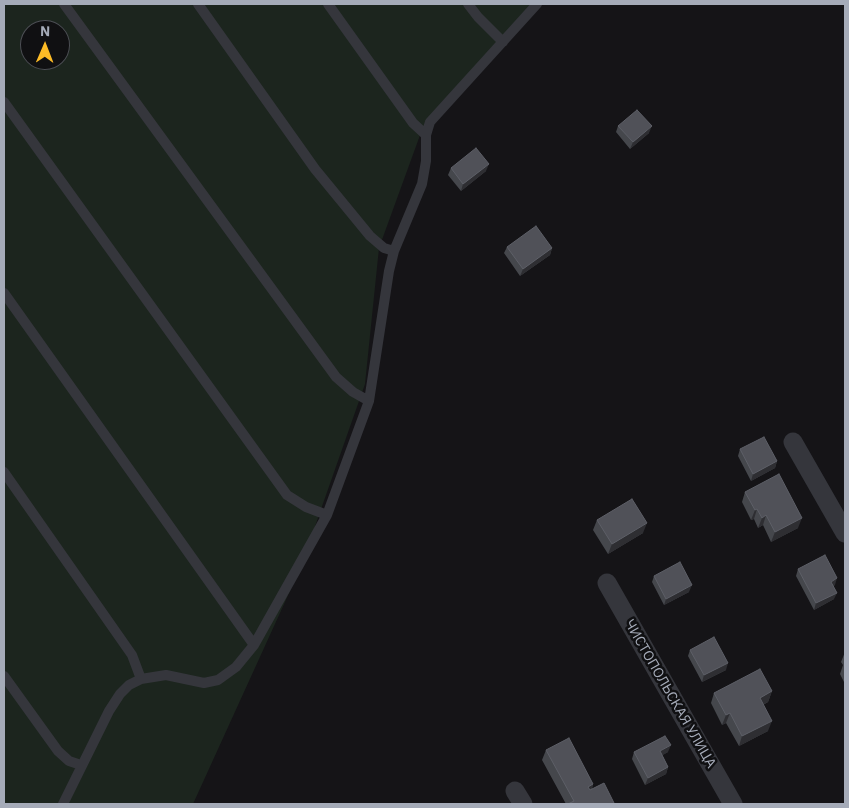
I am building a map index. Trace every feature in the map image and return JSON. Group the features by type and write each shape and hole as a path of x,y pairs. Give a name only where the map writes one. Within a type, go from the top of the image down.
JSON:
{"street":[{"path":"793,442 845,533"},
{"name":"ЧИСТОПОЛЬСКАЯ УЛИЦА","path":"607,583 734,804"}],"lane":[{"path":"64,4 336,377 353,392 368,400"},
{"path":"198,4 321,176 370,236 384,248 394,251"},
{"path":"328,4 413,123 426,135"},
{"path":"468,4 503,42"},
{"path":"64,804 109,711 120,694 129,685 141,679 166,674 204,684 218,680 236,667 254,645 327,515 368,400 389,271 394,251 422,184 426,161 426,135 430,122 537,4"},
{"path":"4,102 287,495 306,507 327,515"},
{"path":"4,294 254,645"},
{"path":"4,472 132,655 141,679"},
{"path":"4,676 58,751 69,761 81,766"}],"shaded area":[{"path":"4,4 534,4 423,127 379,248 365,384 300,569 193,804 4,804"}],"building":[{"path":"637,110 652,126 633,142 618,126"},
{"path":"476,148 489,164 463,184 451,168"},
{"path":"536,226 552,248 523,269 507,247"},
{"path":"764,437 777,461 753,474 740,449"},
{"path":"779,474 802,518 775,532 766,515 762,518 745,492"},
{"path":"632,499 647,523 612,544 597,520"},
{"path":"825,555 837,578 831,582 837,593 816,603 798,569"},
{"path":"680,562 692,585 666,599 654,576"},
{"path":"714,637 728,663 704,675 690,650"},
{"path":"760,669 772,691 760,698 772,721 742,736 730,713 726,715 714,693"},
{"path":"665,736 671,745 660,751 668,767 648,778 634,752"},
{"path":"569,738 593,784 588,787 590,790 604,783 614,803 568,804 574,801 546,750"}]}
